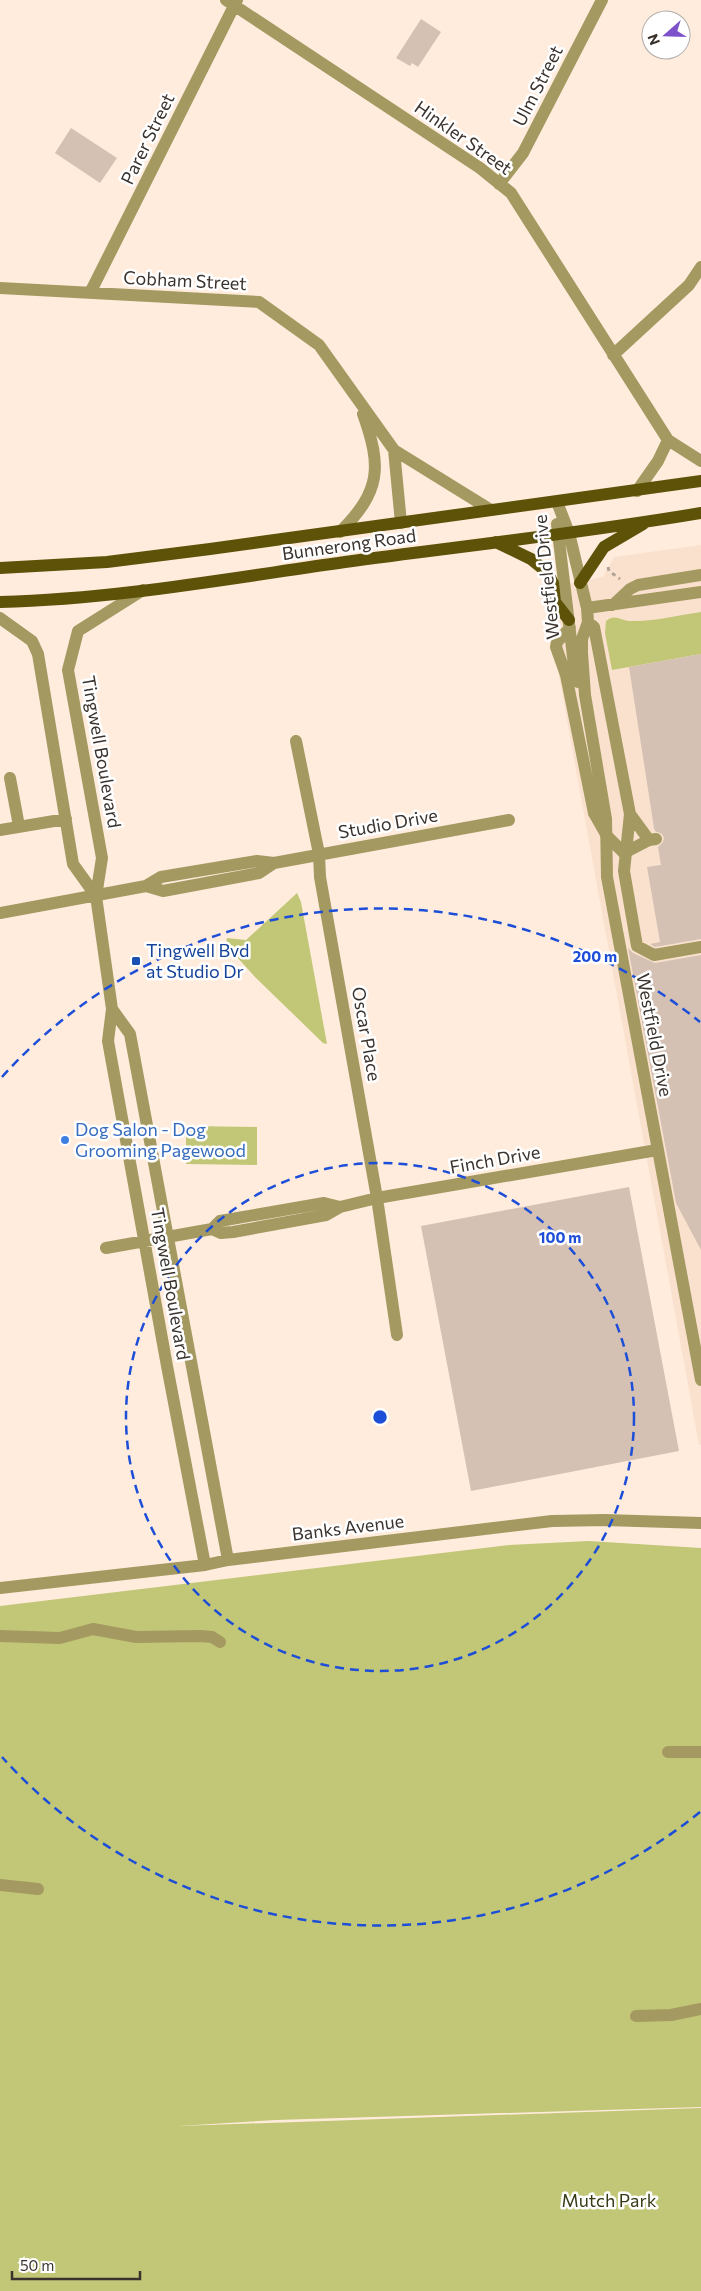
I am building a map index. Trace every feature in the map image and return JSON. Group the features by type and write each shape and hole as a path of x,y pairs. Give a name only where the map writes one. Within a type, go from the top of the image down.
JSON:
{"main road":[{"name":"Bunnerong Road","path":"0,568 106,562 340,532 701,481"},
{"name":"Bunnerong Road","path":"0,602 142,590 563,534 701,513"},
{"path":"580,582 604,547 646,522"},
{"path":"496,542 531,559 547,572 553,583 555,602 570,624"}],"street":[{"name":"Ulm Street","path":"499,184 523,152 602,0"},
{"name":"Hinkler Street","path":"232,2 464,158 511,193 668,440 701,461"},
{"name":"Parer Street","path":"90,293 232,2"},
{"path":"613,355 689,285 701,267"},
{"name":"Cobham Street","path":"0,288 260,302 319,345 394,450 491,510"},
{"name":"Cobham Street","path":"340,532 358,514 376,476 375,453 357,397"},
{"path":"637,491 658,462 668,440"},
{"name":"Cobham Street","path":"394,450 401,523"},
{"name":"Westfield Drive","path":"557,502 563,534 574,665 578,682 585,695"},
{"name":"Westfield Drive","path":"563,534 587,608 588,622 582,639 585,695 606,819 607,877 623,970 638,1034 657,1150 701,1380"},
{"path":"613,605 630,589 638,585 701,575"},
{"name":"Tingwell Boulevard","path":"142,590 78,631 68,670 102,858 96,896 112,1009 108,1041 146,1243 166,1366 205,1566"},
{"path":"587,608 701,592"},
{"name":"Tingwell Boulevard","path":"0,618 32,641 38,654 73,864 96,896"},
{"path":"588,622 594,627 630,814 624,853 624,871 638,946 654,955 701,947"},
{"path":"570,624 557,642 556,647 566,674 594,813 607,836 624,853"},
{"name":"Oscar Place","path":"296,741 319,854 320,877 377,1198 397,1335"},
{"path":"10,778 20,826"},
{"path":"624,853 653,840 630,814"},
{"path":"0,830 66,819"},
{"name":"Studio Drive","path":"0,913 146,886 163,891 259,873 274,863 508,820"},
{"name":"Tingwell Boulevard","path":"112,1009 130,1034 228,1560"},
{"name":"Finch Drive","path":"106,1248 146,1243 212,1229 222,1233 233,1232 326,1215 340,1207 377,1198 657,1150"},
{"name":"Banks Avenue","path":"0,1588 205,1566 228,1560 552,1521 605,1520 701,1523"},
{"path":"0,1636 60,1638 92,1628 136,1637 201,1636 212,1637 220,1642"},
{"path":"668,1752 701,1752"},
{"path":"0,1885 38,1889"},
{"path":"636,2016 671,2015 701,2009"}],"shaded area":[{"path":"701,545 701,1445 699,1445 543,589 603,577 614,557"}],"green space":[{"path":"701,612 701,654 612,670 605,633 606,621 609,619 615,617 627,621 648,620"},
{"path":"297,893 301,902 327,1044 323,1043 256,978 226,945 227,938 246,940"},
{"path":"186,1126 257,1127 257,1165 186,1164"},
{"name":"Mutch Park","path":"589,1541 701,1548 701,2107 276,2120 179,2126 701,2108 701,2291 0,2291 0,1606 509,1545"}],"building":[{"path":"421,19 441,32 418,67 412,63 410,66 396,58"},
{"path":"71,128 117,158 100,183 55,153"},
{"path":"701,654 701,939 655,947 650,944 660,942 647,867 661,865 658,847 664,838 654,828 629,667"},
{"path":"628,948 633,953 655,963 701,955 701,1250 676,1203"},
{"path":"629,1187 679,1451 471,1491 421,1226"}],"place":[{"name":"Tingwell Bvd at Studio Dr","path":"136,961"},
{"name":"Dog Salon - Dog Grooming Pagewood","path":"65,1140"}]}
